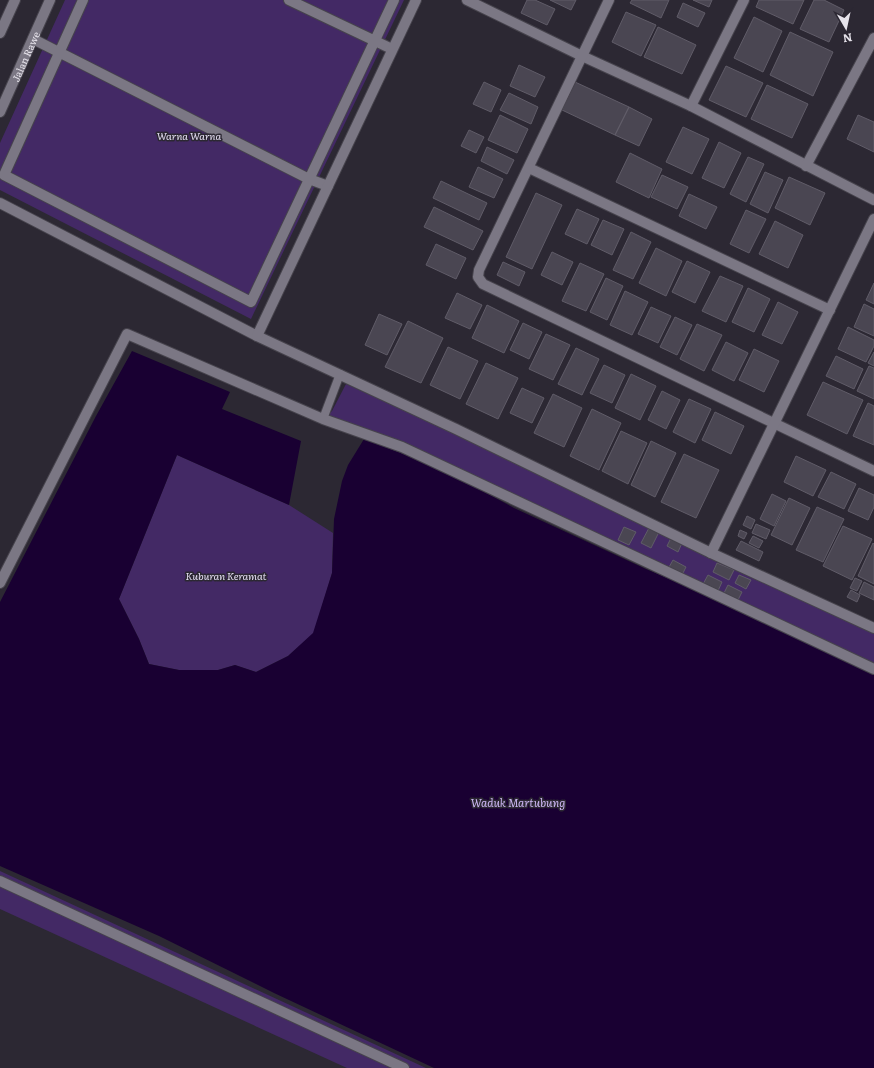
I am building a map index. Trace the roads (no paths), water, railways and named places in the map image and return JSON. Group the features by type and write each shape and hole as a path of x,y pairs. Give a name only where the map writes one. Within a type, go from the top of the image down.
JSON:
{"street":[{"path":"0,33 15,0"},
{"name":"Jalan Rawe","path":"0,112 50,0"},
{"path":"83,0 4,175 251,302 394,0"},
{"path":"289,0 392,49"},
{"path":"257,336 416,0"},
{"path":"467,0 582,56 691,106 874,200"},
{"path":"609,0 479,270 478,276 483,284 874,471"},
{"path":"691,106 744,0"},
{"path":"806,166 874,38"},
{"path":"33,39 309,178 328,186"},
{"path":"529,168 830,310"},
{"path":"0,203 257,336 340,374 711,553 874,628"},
{"path":"711,553 874,219"},
{"path":"0,583 127,334 323,420 402,447 874,669"},
{"path":"0,881 404,1068"}],"lane":[{"path":"323,420 340,374"}],"water":[{"name":"Waduk Martubung","path":"132,351 230,392 222,409 301,441 289,505 177,455 119,599 139,639 149,664 179,670 218,670 235,665 256,672 288,656 313,633 332,573 334,519 342,481 348,465 364,439 440,468 514,508 646,569 771,622 874,675 874,1068 434,1068 274,993 159,936 0,866 0,602 96,416"}],"park label":[{"name":"Warna Warna","path":"189,135"},
{"name":"Kuburan Keramat","path":"226,575"}]}
